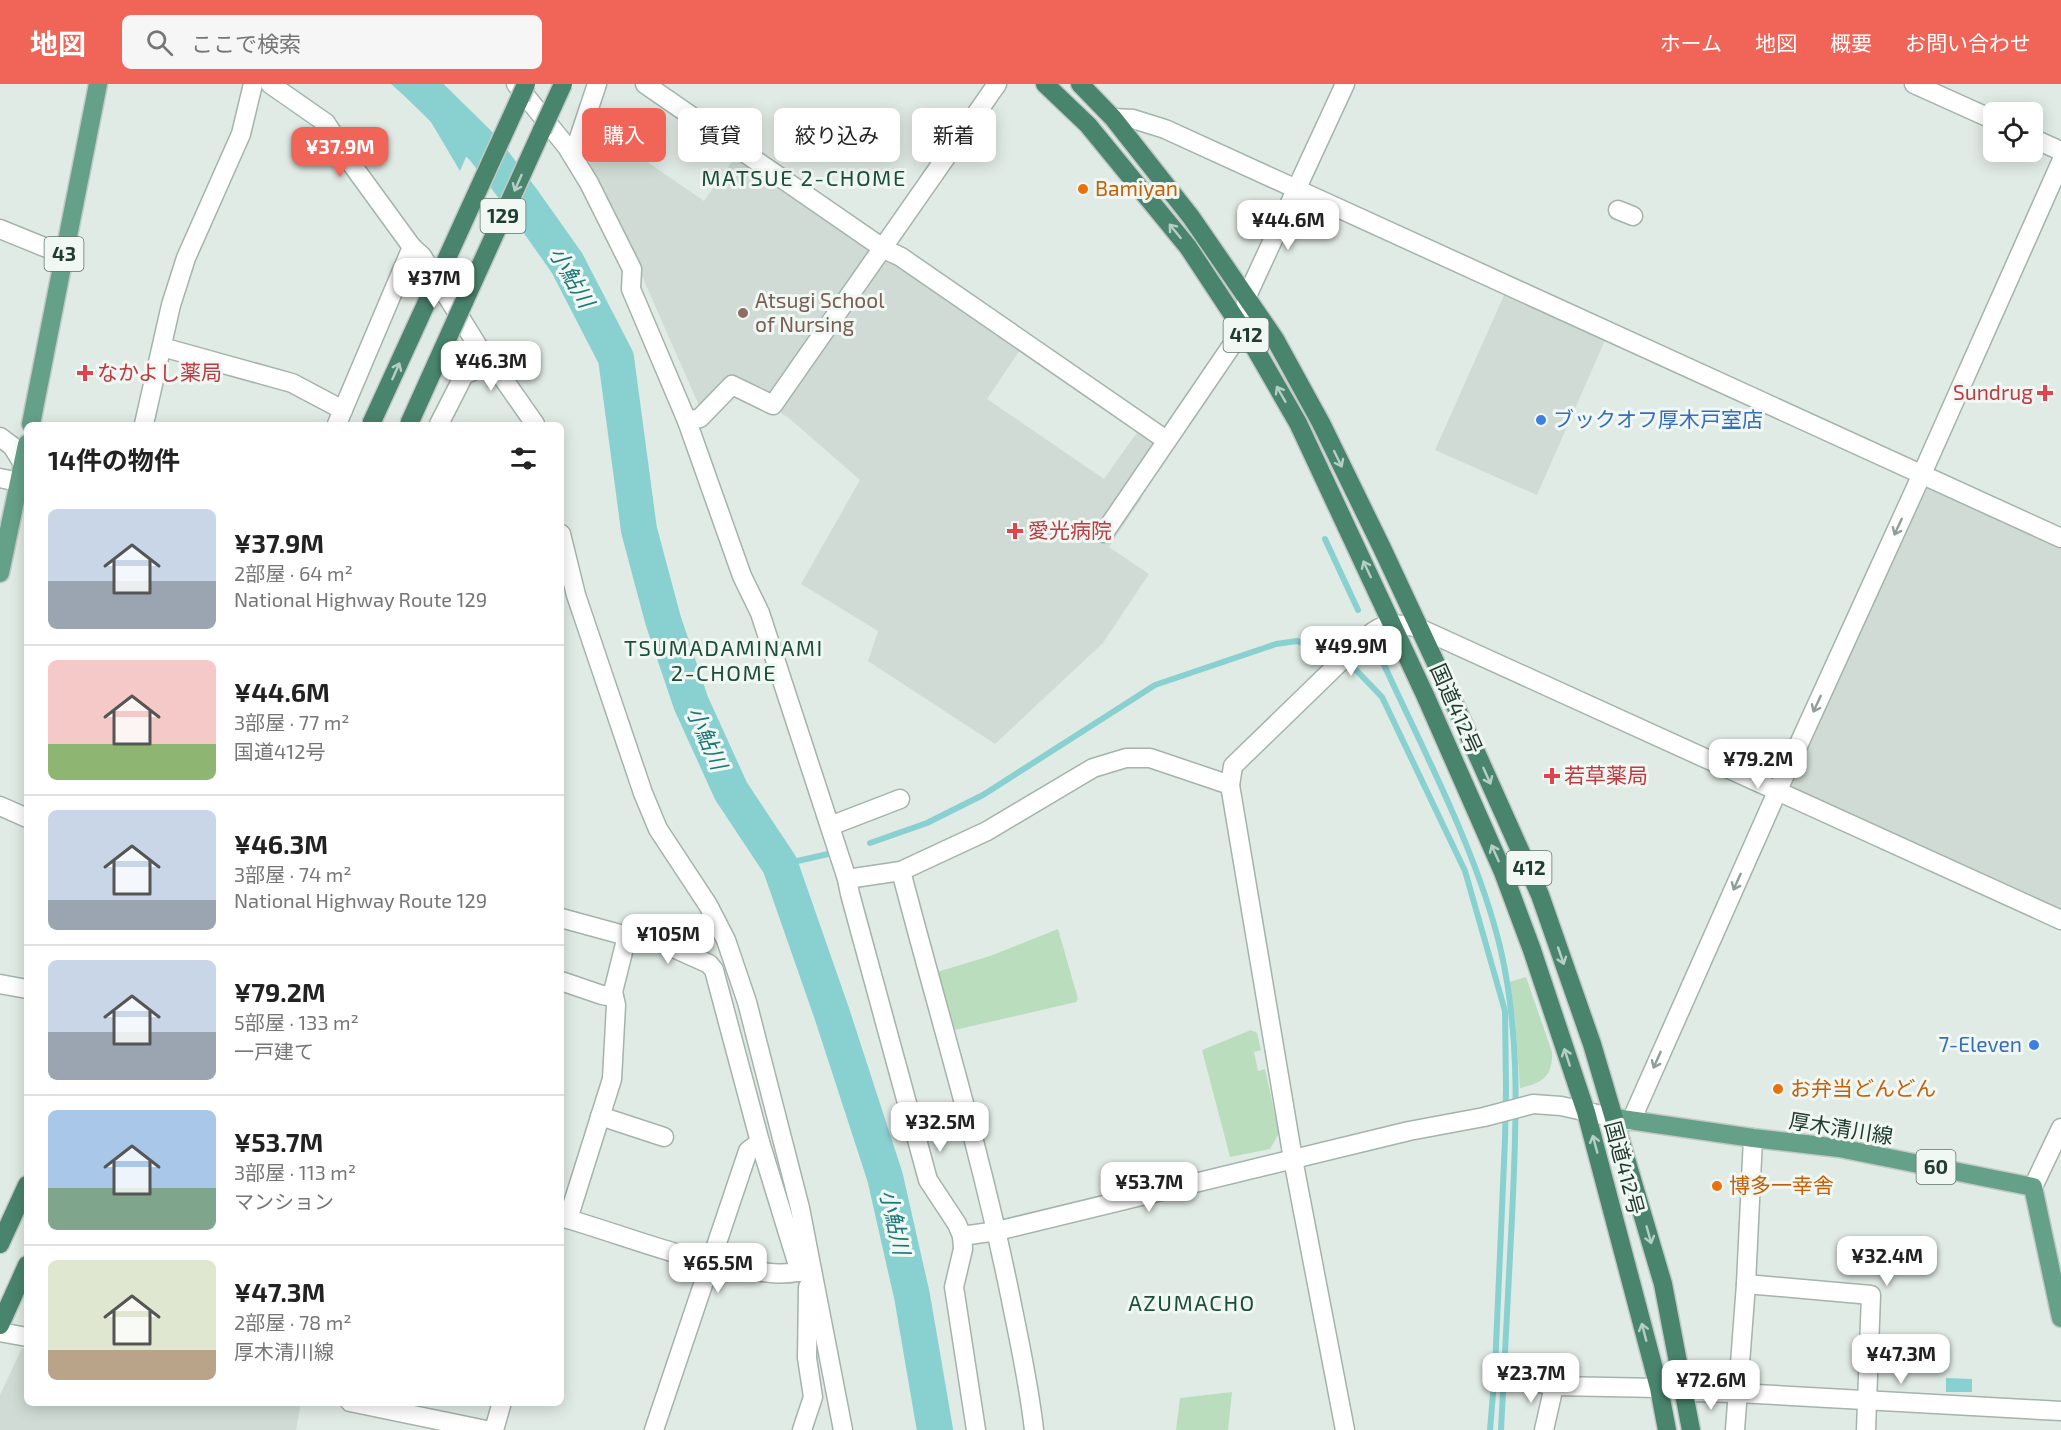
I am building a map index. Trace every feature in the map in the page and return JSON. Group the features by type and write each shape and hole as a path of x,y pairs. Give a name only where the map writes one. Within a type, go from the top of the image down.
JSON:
{"highway":[{"name":"129","path":"372,422 526,84"},
{"name":"129","path":"410,422 563,84"},
{"name":"国道412号","path":"1045,84 1088,125 1188,247 1243,329 1298,423 1392,622 1503,872 1532,950 1586,1112 1659,1388 1667,1430"},
{"name":"国道412号","path":"1080,84 1113,118 1191,217 1275,339 1321,423 1419,628 1540,895 1592,1044 1623,1120 1663,1284 1691,1430"},
{"path":"0,1244 24,1192"},
{"path":"0,1325 24,1272"}],"main road":[{"name":"43","path":"31,422 98,84"},
{"path":"0,573 23,472"},
{"name":"厚木清川線","path":"1623,1120 1839,1148 2033,1186"},
{"path":"2033,1186 2061,1318"}],"street":[{"path":"144,422 171,305 186,258 241,134 253,84"},
{"path":"270,84 326,123 412,247 422,256 489,364 500,374 534,422"},
{"path":"516,84 573,156 590,183 632,269 631,289 687,421 742,576 760,613 847,879 928,1180 957,1224 962,1236 963,1249 954,1287 976,1430"},
{"path":"573,156 597,84"},
{"path":"645,84 1166,440"},
{"path":"687,421 700,418 732,385 773,405 997,84"},
{"path":"1104,534 1243,329 1247,296 1345,84"},
{"path":"1914,84 1983,115"},
{"path":"1113,118 1132,119 1165,129 2061,538"},
{"path":"2043,143 2061,151"},
{"path":"962,1236 997,1231 1409,1131 1484,1117 1522,1106 1548,1104 1623,1120 1777,792 2061,162"},
{"path":"0,229 64,255"},
{"path":"162,347 292,383 340,417 412,247"},
{"path":"440,422 464,375 489,364"},
{"path":"0,437 12,446 23,472 0,478"},
{"path":"564,546 576,595 643,793 658,829 708,905 726,940 750,1014 800,1208 806,1270 807,1358 813,1398 802,1430"},
{"path":"1345,1430 1293,1159 1230,786 1233,766 1372,631 1392,622 1419,628 2061,920"},
{"path":"847,879 901,871 987,831 1093,768 1126,758 1150,758 1230,786"},
{"path":"830,826 900,799"},
{"path":"0,806 24,817"},
{"path":"901,871 997,1231 1029,1390 1034,1430"},
{"path":"564,919 627,936 638,932 709,964 714,970 760,1142 806,1270 843,1430"},
{"path":"627,936 613,992 616,1005 612,1079 565,1218 709,1263 769,1273 806,1270"},
{"path":"564,982 614,997"},
{"path":"0,984 24,988"},
{"path":"600,1116 664,1137"},
{"path":"2033,1186 2061,1128"},
{"path":"1735,1430 1746,1284 1753,1138"},
{"path":"654,1430 748,1151 760,1142"},
{"path":"1746,1284 1871,1295 1866,1430"},
{"path":"0,1332 24,1336"},
{"path":"1517,1378 1554,1386 1659,1388"},
{"path":"1544,1430 1554,1386"},
{"path":"1685,1392 2061,1411"},
{"path":"369,1406 486,1430"},
{"path":"494,1430 501,1406"}],"shaded area":[{"name":"Atsugi School of Nursing","path":"585,162 647,162 704,201 732,162 745,162 870,250 772,398 728,376 701,410 623,233"},
{"path":"889,260 1018,345 1020,350 987,399 1104,479 1138,431 1169,450 1139,492 1141,499 1109,547 1149,574 1103,643 995,744 868,661 878,631 801,584 860,480 778,411 880,262"},
{"path":"1505,293 1606,338 1537,495 1435,450"},
{"path":"1927,486 2061,547 2061,913 1788,789 1921,490"},
{"path":"22,1348 24,1348 24,1406 300,1406 296,1430 0,1430 0,1395"}],"green space":[{"path":"1058,929 1078,999 1076,1002 955,1030 937,972 990,956"},
{"path":"1526,977 1552,1052 1552,1061 1545,1078 1520,1088 1515,1018 1509,982"},
{"path":"1251,1030 1257,1033 1261,1050 1254,1052 1258,1071 1265,1069 1279,1133 1270,1149 1230,1157 1202,1050"},
{"path":"1232,1392 1228,1430 1176,1430 1180,1398"}],"water":[{"path":"391,84 438,84 478,129 460,171 428,117"},
{"path":"1946,1378 1972,1379 1972,1392 1946,1392"}],"waterway":[{"name":"小鮎川","path":"418,84 484,149 521,198 567,263 616,358 639,530 663,620 691,703 731,791 780,865 832,1014 885,1177 912,1296 935,1430"},
{"path":"1325,539 1358,610"},
{"path":"870,843 927,823 983,795 1155,685 1276,644 1297,641 1329,653 1357,671 1382,697 1465,871 1505,1011 1505,1139 1495,1369 1490,1430"},
{"path":"1379,654 1464,838 1491,914 1507,984 1512,1017 1516,1117 1501,1430"},
{"path":"780,865 828,854"}],"place":[{"name":"Bamiyan","path":"1083,189"},
{"name":"Atsugi School of Nursing","path":"743,313"},
{"name":"なかよし薬局","path":"85,373"},
{"name":"Sundrug","path":"2045,393"},
{"name":"ブックオフ厚木戸室店","path":"1541,420"},
{"name":"愛光病院","path":"1015,531"},
{"name":"若草薬局","path":"1552,776"},
{"name":"7-Eleven","path":"2034,1045"},
{"name":"お弁当どんどん","path":"1778,1089"},
{"name":"博多一幸舎","path":"1717,1186"}],"district":[{"name":"MATSUE 2-CHOME","path":"804,178"},
{"name":"TSUMADAMINAMI 2-CHOME","path":"724,660"},
{"name":"AZUMACHO","path":"1192,1303"}]}
